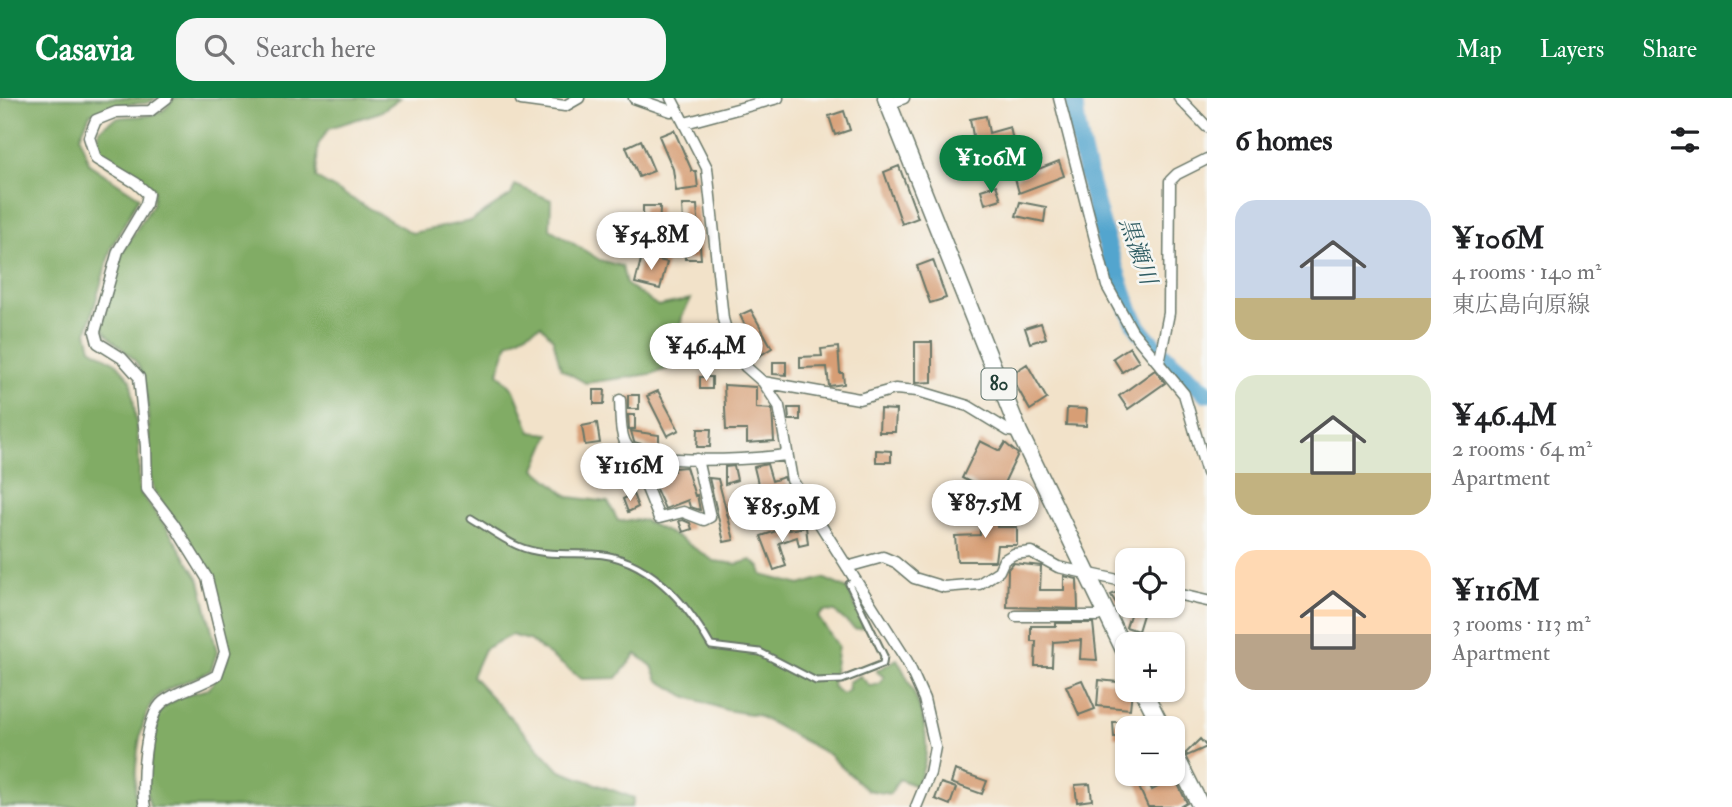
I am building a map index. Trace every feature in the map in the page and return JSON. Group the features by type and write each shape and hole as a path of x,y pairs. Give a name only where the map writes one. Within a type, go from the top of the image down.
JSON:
{"main road":[{"name":"80","path":"888,101 1019,432 1115,633"},
{"path":"1185,775 1201,807"}],"street":[{"path":"145,807 141,788 153,713 163,702 217,675 225,652 207,578 180,534 147,489 139,377 122,358 97,343 95,332 118,251 146,204 148,194 136,183 96,159 89,137 96,120 116,112 150,111 167,98"},
{"path":"521,100 565,106 579,98"},
{"path":"634,98 671,111 678,110"},
{"path":"671,98 707,168 723,319 731,347 746,367 763,382 779,406 792,480 908,661 926,707 935,747 930,773 916,807"},
{"path":"685,123 778,98"},
{"path":"888,101 904,98"},
{"path":"1059,98 1098,260 1107,286 1132,331 1184,394 1207,473"},
{"path":"1179,98 1207,127"},
{"path":"1160,362 1164,346 1171,253 1170,181 1177,174 1207,159"},
{"path":"763,382 859,399 895,389 918,391 968,406 1009,431 1019,432"},
{"path":"620,400 624,440 638,453 697,459 786,455"},
{"path":"638,453 636,461 659,518 683,512 704,520 710,517 697,459"},
{"path":"847,567 883,557 895,562 914,578 944,587 979,584 999,571 1004,560 1014,554 1031,552 1058,566 1115,579"},
{"path":"1185,596 1207,601"},
{"path":"1016,616 1097,616 1105,613"}],"lane":[{"path":"471,518 519,547 541,551 602,554 635,565 664,583 711,646 761,652 816,681 842,680 883,664 884,656 849,584 856,580"}],"green space":[{"path":"0,98 157,98 148,103 114,105 90,114 80,136 89,164 139,197 111,248 87,332 91,348 117,364 131,380 139,447 139,491 167,528 200,581 217,652 211,670 169,689 150,706 138,749 135,782 137,807 0,807"},
{"path":"173,98 400,98 380,112 329,128 318,145 316,178 412,233 471,221 511,195 515,185 551,200 550,229 600,260 622,266 626,284 658,306 691,299 682,316 677,352 689,362 651,374 586,383 561,369 553,339 541,325 508,343 498,373 514,390 531,432 550,434 535,469 569,497 608,502 618,521 643,520 679,538 714,561 737,564 751,560 760,567 762,575 800,585 823,578 848,589 865,628 855,629 835,612 824,611 818,617 838,646 832,686 842,694 849,690 848,682 860,676 870,686 879,684 884,677 876,671 897,659 919,706 926,738 923,770 916,786 899,779 890,794 867,790 828,754 757,715 726,710 685,696 658,680 652,666 636,654 617,678 582,679 529,640 511,635 484,649 472,676 560,771 634,798 632,807 150,807 146,791 157,715 174,701 209,689 227,660 210,576 154,491 150,477 147,399 140,371 135,361 109,337 102,326 122,252 153,204 154,188 106,164 97,156 99,130 108,123 118,118 156,114 163,111"}],"building":[{"path":"844,111 850,130 835,135 829,116"},
{"path":"986,116 989,133 1010,127 1013,141 1002,144 1010,167 969,176 965,162 977,158 970,119"},
{"path":"674,130 692,171 696,171 698,188 676,191 673,169 659,136"},
{"path":"641,140 654,171 639,177 626,147"},
{"path":"1059,161 1064,176 1019,193 1015,178"},
{"path":"899,166 918,218 902,224 884,172"},
{"path":"996,185 1001,199 985,204 981,190"},
{"path":"1020,202 1046,207 1044,222 1016,216"},
{"path":"682,205 697,205 701,259 685,259"},
{"path":"643,206 660,206 659,240 643,239"},
{"path":"642,256 667,262 660,289 635,283"},
{"path":"933,260 946,298 930,303 917,266"},
{"path":"751,310 772,348 759,356 740,315"},
{"path":"1041,323 1046,338 1030,343 1025,328"},
{"path":"690,338 704,339 703,357 690,356"},
{"path":"915,342 932,342 932,382 915,383"},
{"path":"838,347 840,373 843,373 844,384 829,386 827,367 800,368 800,357 822,356 821,349"},
{"path":"1130,347 1139,361 1122,372 1113,358"},
{"path":"773,362 786,362 786,375 773,374"},
{"path":"1027,364 1047,399 1030,410 1010,375"},
{"path":"1155,370 1165,383 1128,409 1119,396"},
{"path":"700,377 712,377 712,389 700,389"},
{"path":"724,385 756,387 756,408 772,409 774,441 747,443 747,430 726,430"},
{"path":"594,390 605,390 604,404 594,404"},
{"path":"658,391 679,430 667,436 647,396"},
{"path":"628,395 639,395 639,409 628,409"},
{"path":"788,408 800,408 800,420 789,420"},
{"path":"1067,408 1087,409 1086,426 1066,425"},
{"path":"880,409 896,410 895,432 879,432"},
{"path":"628,415 635,415 635,429 629,429"},
{"path":"597,423 600,443 585,445 582,426"},
{"path":"698,429 711,429 710,447 697,447"},
{"path":"631,431 659,435 659,449 634,442"},
{"path":"980,441 1000,451 1005,443 1018,454 994,504 979,496 983,489 962,478"},
{"path":"876,450 891,451 891,462 876,462"},
{"path":"767,464 772,481 784,477 789,489 781,491 786,507 774,510 769,493 761,496 754,467"},
{"path":"734,466 737,480 725,484 725,467"},
{"path":"686,467 700,510 690,507 688,500 665,509 652,480 674,471 673,468"},
{"path":"709,478 718,479 734,540 724,542"},
{"path":"633,494 638,507 628,512 623,499"},
{"path":"997,509 997,527 1017,527 1017,545 997,545 995,561 957,561 955,536 980,535 980,510"},
{"path":"679,521 690,523 692,529 683,532"},
{"path":"788,527 789,530 806,527 808,544 799,546 797,537 779,543 786,566 774,570 761,536"},
{"path":"1013,563 1041,566 1040,590 1064,590 1064,576 1077,579 1078,609 1007,607 1008,569"},
{"path":"1129,618 1142,618 1138,631 1126,627"},
{"path":"1056,623 1093,623 1097,660 1080,659 1081,640 1053,642 1052,666 1035,666 1036,641 1031,641 1031,626 1056,626"},
{"path":"1082,680 1095,709 1079,715 1066,686"},
{"path":"1099,680 1115,682 1115,702 1131,702 1130,709 1097,706"},
{"path":"1200,739 1207,747 1187,756 1186,753"},
{"path":"955,770 987,781 982,794 951,783"},
{"path":"941,783 956,788 950,805 935,799"},
{"path":"1090,784 1092,800 1077,802 1075,785"},
{"path":"1138,786 1150,786 1152,790 1160,786 1179,786 1187,803 1180,807 1148,807"}],"waterway":[{"name":"黒瀬川","path":"1074,98 1075,117 1099,217 1131,314 1140,330 1155,347 1207,393"}]}
